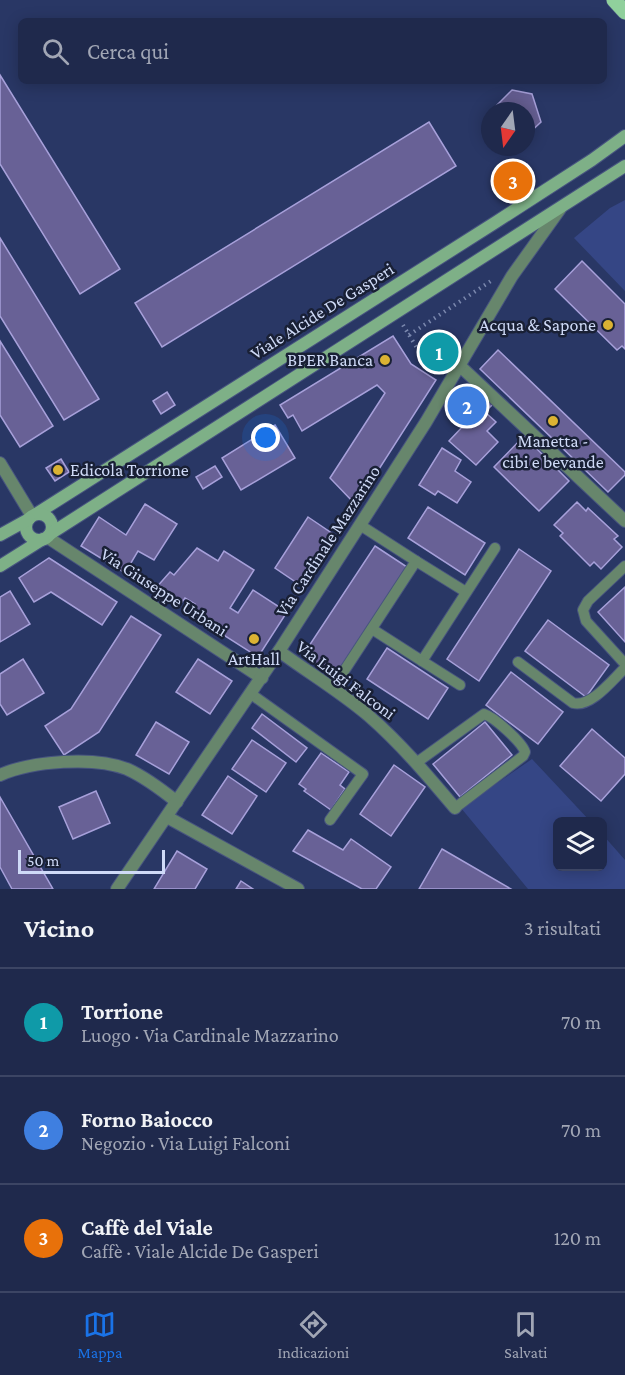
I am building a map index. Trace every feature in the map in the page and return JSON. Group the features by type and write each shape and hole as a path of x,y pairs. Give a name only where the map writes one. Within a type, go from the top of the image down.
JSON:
{"main road":[{"path":"614,0 625,12"},
{"name":"Viale Alcide De Gasperi","path":"0,535 514,210 625,136"},
{"path":"0,566 625,166"},
{"path":"32,516 46,516 50,519 52,526 47,537 35,539 30,535 26,529 32,516"}],"street":[{"name":"Via Cardinale Mazzarino","path":"119,888 262,678 426,422 512,276 561,207"},
{"path":"459,365 625,521"},
{"path":"0,463 32,516"},
{"name":"Via Giuseppe Urbani","path":"47,537 262,678"},
{"name":"Via Luigi Falconi","path":"279,651 367,714 416,763 455,808"},
{"path":"0,775 39,765 77,763 110,765 134,773 177,802"},
{"path":"167,817 298,889"}],"lane":[{"path":"360,525 466,592"},
{"path":"422,661 495,548"},
{"path":"344,671 416,561"},
{"path":"518,662 573,703 581,704 590,701 625,666 586,621 583,610 588,601 625,566"},
{"path":"372,629 460,685"},
{"path":"251,694 363,774 330,820"},
{"name":"Via Luigi Falconi","path":"416,763 484,714 491,717 522,744 525,752 521,758 455,808"}],"path":[{"path":"409,335 495,278"},
{"path":"403,325 423,358 447,373"}],"shaded area":[{"path":"625,200 625,291 574,238 610,208"},
{"path":"437,339 446,341 452,350 450,359 441,365 432,363 426,354 429,343"},
{"path":"532,759 586,817 553,817 553,871 607,871 607,840 625,860 625,889 528,889 461,808"}],"building":[{"path":"0,75 120,269 80,294 0,164"},
{"path":"512,90 532,94 535,102 500,102"},
{"path":"535,103 541,122 535,128"},
{"path":"429,122 456,166 162,347 135,303"},
{"path":"527,164 534,177 500,197 493,185"},
{"path":"0,238 99,399 64,420 0,316"},
{"name":"Acqua & Sapone","path":"582,261 625,304 625,349 622,346 617,350 555,289"},
{"path":"393,336 411,364 436,380 356,505 330,478 385,393 377,385 302,431 293,415 288,418 280,405"},
{"path":"0,341 53,426 20,447 0,415"},
{"path":"443,345 446,356 434,359 431,348"},
{"name":"Manetta - cibi e bevande","path":"498,350 625,472 625,475 608,492 480,369"},
{"path":"476,389 493,404 485,412 496,422 487,431 498,442 476,465 449,441 466,423 455,412"},
{"path":"167,392 175,405 161,414 153,401"},
{"path":"275,425 295,458 241,490 222,458"},
{"path":"524,436 569,481 539,511 494,467"},
{"path":"442,448 461,460 455,471 471,482 457,503 438,491 435,495 419,485"},
{"name":"Edicola Torrione","path":"61,459 69,472 55,481 46,468"},
{"path":"215,466 222,477 203,489 196,477"},
{"path":"577,502 586,511 588,508 618,536 614,539 622,547 601,569 594,562 590,566 560,536 563,533 554,525"},
{"path":"145,504 177,524 154,560 138,551 125,573 81,546 99,517 126,535"},
{"path":"428,507 485,543 465,575 408,538"},
{"path":"308,517 336,536 303,587 275,568"},
{"path":"375,546 407,567 335,676 303,655"},
{"path":"197,548 218,561 224,551 254,570 230,608 238,613 253,590 287,612 258,657 189,613 195,604 185,598 179,606 154,590 170,572 174,575"},
{"path":"519,549 551,571 479,681 447,659"},
{"path":"49,558 117,602 102,625 51,592 34,602 19,578"},
{"path":"625,587 625,642 598,612"},
{"path":"10,591 30,624 0,642 0,597"},
{"path":"131,616 161,635 99,732 64,755 45,726 71,709"},
{"path":"548,620 609,665 586,697 525,651"},
{"path":"387,648 448,688 428,719 367,679"},
{"path":"23,659 44,693 7,715 0,704 0,674"},
{"path":"198,659 232,681 210,714 176,692"},
{"path":"511,672 563,712 538,744 486,705"},
{"path":"262,714 307,748 296,762 252,728"},
{"path":"156,722 189,742 169,774 136,755"},
{"path":"485,722 512,755 460,797 433,764"},
{"path":"592,729 625,758 625,774 601,801 560,766"},
{"path":"252,740 286,763 266,792 232,769"},
{"path":"321,753 349,772 340,785 345,789 331,810 304,791 306,789 299,784"},
{"path":"394,765 425,787 391,836 360,814"},
{"path":"228,776 257,796 232,834 202,815"},
{"path":"96,791 110,823 73,839 59,807"},
{"path":"0,797 53,889 12,889 0,867"},
{"path":"308,830 343,850 351,839 391,867 376,889 362,889 293,851"},
{"path":"442,849 511,889 419,889"},
{"path":"177,851 207,869 195,889 154,889"},
{"path":"241,881 253,889 236,889"}],"place":[{"name":"Caffè del Viale","path":"513,181"},
{"name":"Acqua & Sapone","path":"608,325"},
{"name":"Torrione","path":"439,352"},
{"name":"BPER Banca","path":"385,360"},
{"name":"Forno Baiocco","path":"467,406"},
{"name":"Manetta - cibi e bevande","path":"553,421"},
{"name":"Edicola Torrione","path":"58,470"},
{"name":"ArtHall","path":"254,639"}]}
